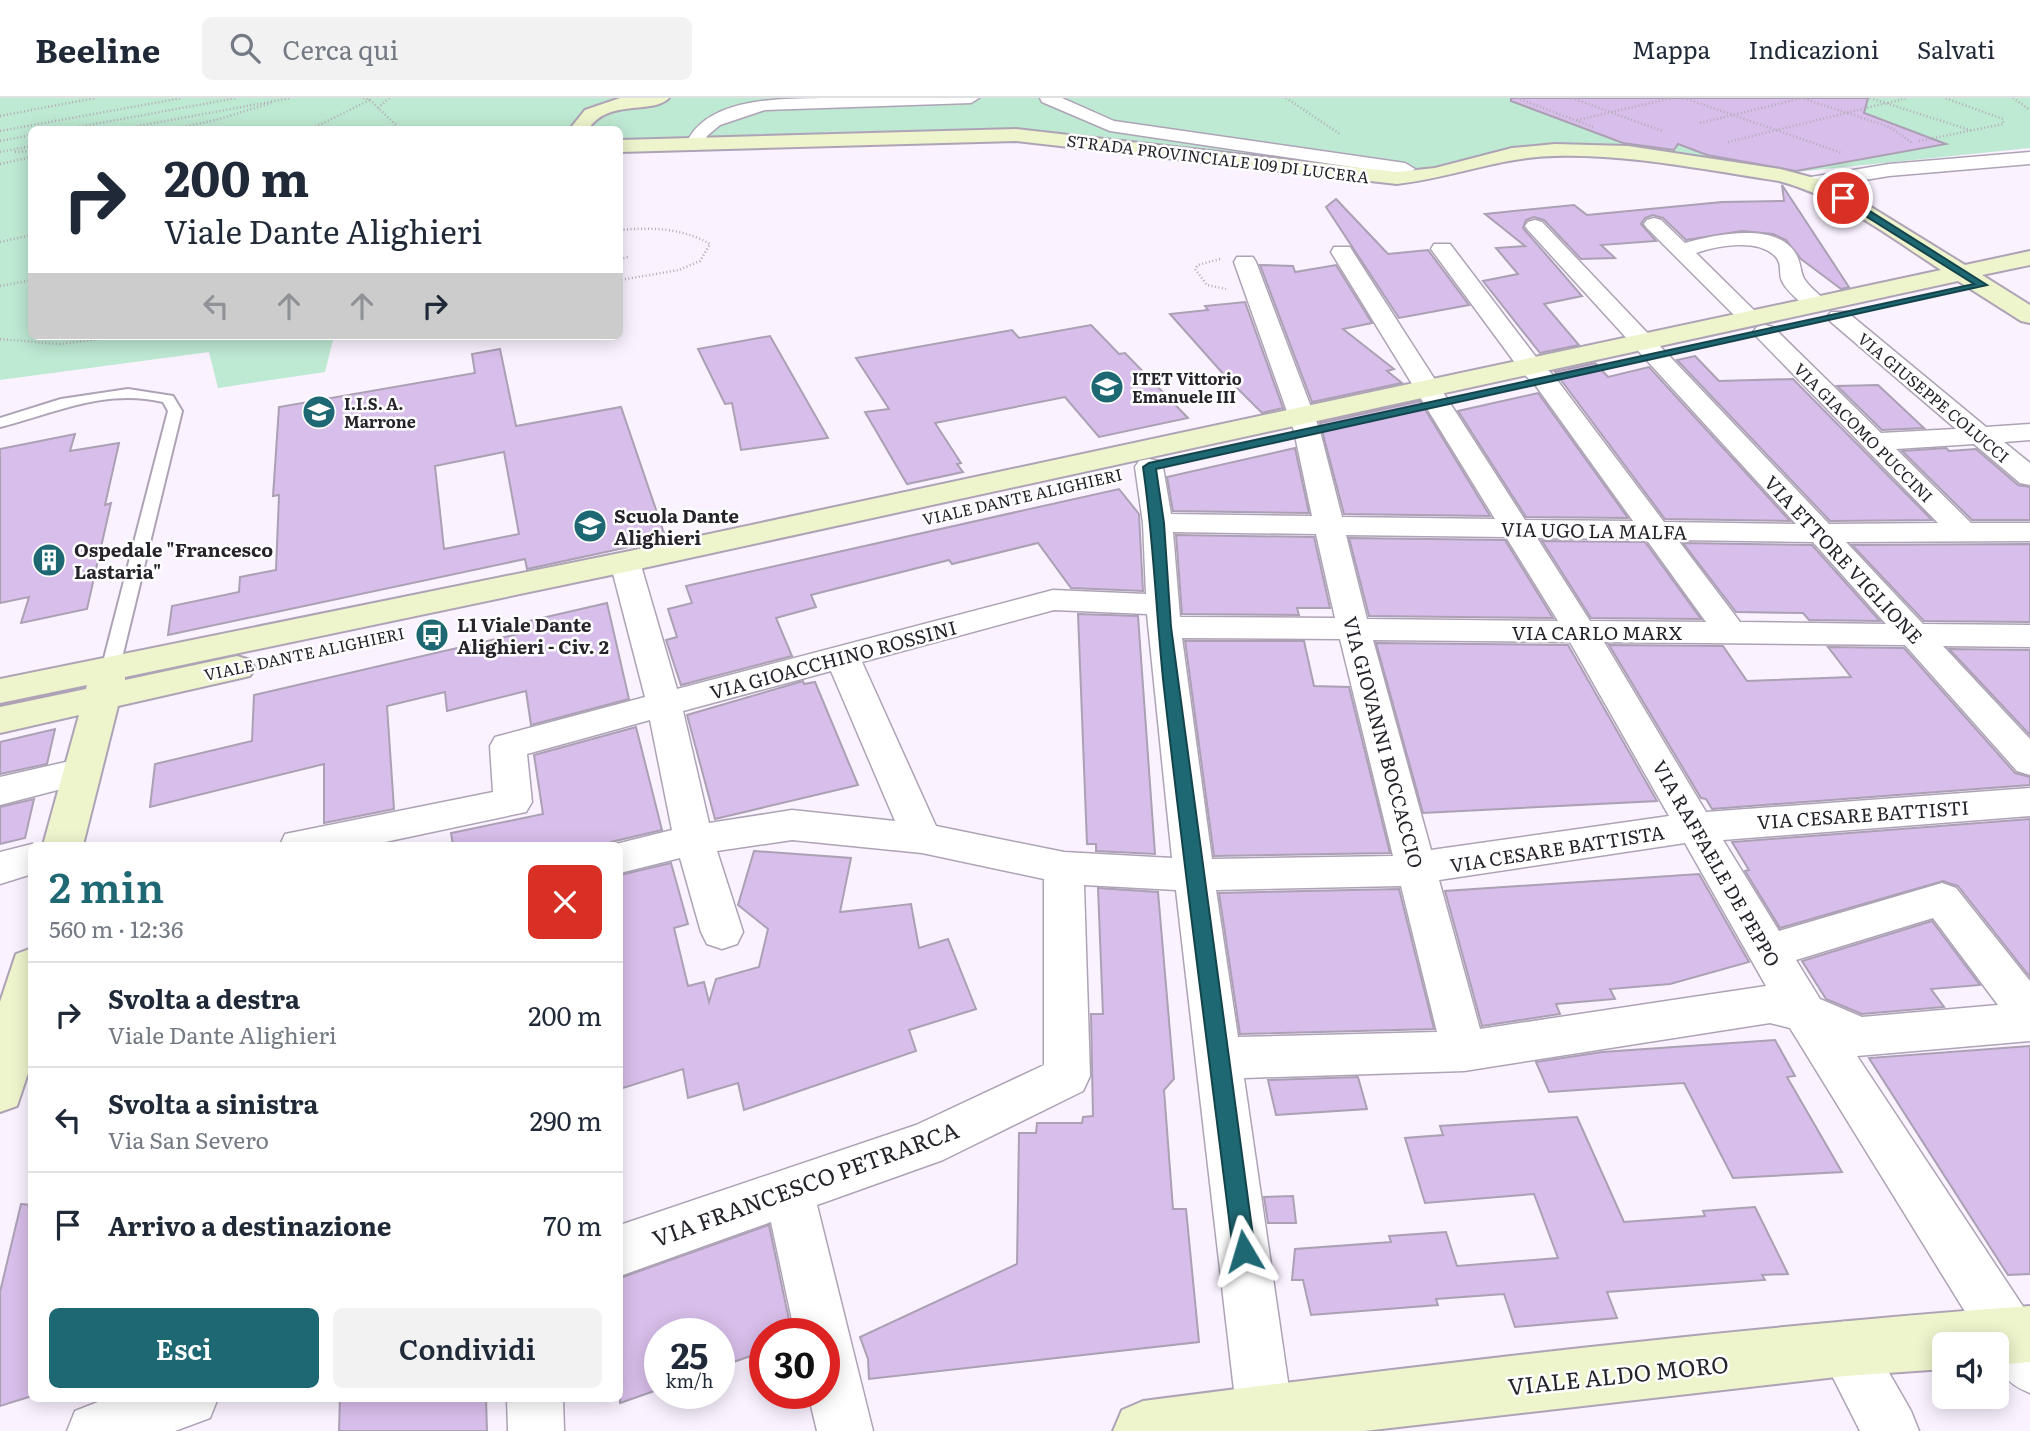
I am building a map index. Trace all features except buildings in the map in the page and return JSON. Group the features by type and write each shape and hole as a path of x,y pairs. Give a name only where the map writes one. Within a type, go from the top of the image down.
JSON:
{"main road":[{"path":"580,126 584,120 600,110 660,98"},
{"name":"STRADA PROVINCIALE 109 DI LUCERA","path":"623,146 936,135 1016,135 1398,178 1435,174 1522,152 1592,150 1730,167 1811,183 1843,198 2030,316"},
{"name":"VIALE DANTE ALIGHIERI","path":"106,682 628,572 1973,279 2030,258"},
{"path":"0,691 106,682"},
{"path":"0,720 106,682"},
{"path":"64,842 106,682"},
{"path":"0,1090 28,993"},
{"name":"VIALE ALDO MORO","path":"1143,1431 1207,1427 1265,1416 1367,1417 1845,1348 2024,1345"}],"street":[{"path":"695,145 707,125 765,105 971,98"},
{"path":"1048,98 1110,127 1405,169"},
{"path":"1811,183 1889,170 2030,158"},
{"name":"VIA GIACOMO PUCCINI","path":"1654,224 1963,532"},
{"name":"VIA ETTORE VIGLIONE","path":"1535,226 2030,762"},
{"name":"VIA GIUSEPPE COLUCCI","path":"1681,251 1722,239 1763,243 1781,250 1791,263 1792,281 2030,477"},
{"path":"1443,249 1731,633"},
{"name":"VIA RAFFAELE DE PEPPO","path":"1342,252 1581,632 1804,1012 2024,1345"},
{"name":"VIA GIOVANNI BOCCACCIO","path":"1245,262 1304,423 1354,631 1464,1051"},
{"path":"1874,442 2030,432"},
{"path":"1147,458 1158,523 1163,616 1194,874 1265,1416"},
{"name":"VIA UGO LA MALFA","path":"1158,523 1821,533 2030,532"},
{"path":"628,572 664,704 694,840 722,932"},
{"name":"VIA GIOACCHINO ROSSINI","path":"314,842 513,802 508,746 842,656 1054,600 1163,616"},
{"name":"VIA CARLO MARX","path":"1163,616 1354,631 2030,636"},
{"path":"842,656 922,838"},
{"path":"0,791 83,771"},
{"name":"VIA CESARE BATTISTI","path":"1696,827 2030,802"},
{"name":"VIA CESARE BATTISTA","path":"623,857 694,840 792,825 922,838 1064,868 1194,874 1387,872 1696,827"},
{"path":"0,868 28,860"},
{"name":"VIA FRANCESCO PETRARCA","path":"623,1249 926,1144 1068,1076 1064,868"},
{"path":"1770,951 1942,899 2030,1014"},
{"path":"1220,1058 1464,1051 1770,1004 1804,1012 1860,1037 2030,1021"},
{"path":"789,1191 818,1318"},
{"path":"1845,1348 1891,1431"},
{"path":"107,1418 173,1402"},
{"path":"534,1402 536,1431"},
{"path":"840,1409 845,1431"}],"lane":[{"path":"0,423 33,410 117,394 149,393 168,399 175,411 106,682"}],"path":[{"path":"0,116 95,98"},
{"path":"0,131 182,98"},
{"path":"84,126 236,98"},
{"path":"138,126 292,98"},
{"path":"188,126 292,98"},
{"path":"363,98 370,100 397,126"},
{"path":"379,108 389,98"},
{"path":"1572,98 1665,133"},
{"path":"1576,120 1672,98"},
{"path":"1684,98 1889,170"},
{"path":"1700,123 1802,98 1890,127 1912,143"},
{"path":"1870,98 1973,131"},
{"path":"1723,144 1908,98"},
{"path":"1899,145 2003,124 2003,119 1945,98"},
{"path":"2013,98 2030,110"},
{"path":"317,126 370,100"},
{"path":"0,141 28,136"},
{"path":"28,147 0,152 28,151"},
{"path":"0,164 28,158"},
{"path":"623,230 676,231 697,236 710,244 700,261 679,270 623,279"},
{"path":"0,242 28,236"},
{"path":"623,258 628,257"},
{"path":"0,286 28,281"},
{"path":"0,339 59,344 92,340"}],"green space":[{"path":"0,98 2030,98 2030,148 1796,172 1647,149 1577,144 1509,149 1425,170 1377,172 1023,130 840,132 623,142 623,126 28,126 28,340 333,340 325,372 218,388 209,352 0,380"}],"place":[{"name":"ITET Vittorio Emanuele III","path":"1107,387"},
{"name":"I.I.S. A. Marrone","path":"319,412"},
{"name":"Scuola Dante Alighieri","path":"590,526"},
{"name":"Ospedale \"Francesco Lastaria\"","path":"49,560"},
{"name":"L1 Viale Dante Alighieri - Civ. 2","path":"432,635"}],"route":[{"path":"1244,1251 1164,627 1158,523 1149,467 1982,285 1843,198"}]}
